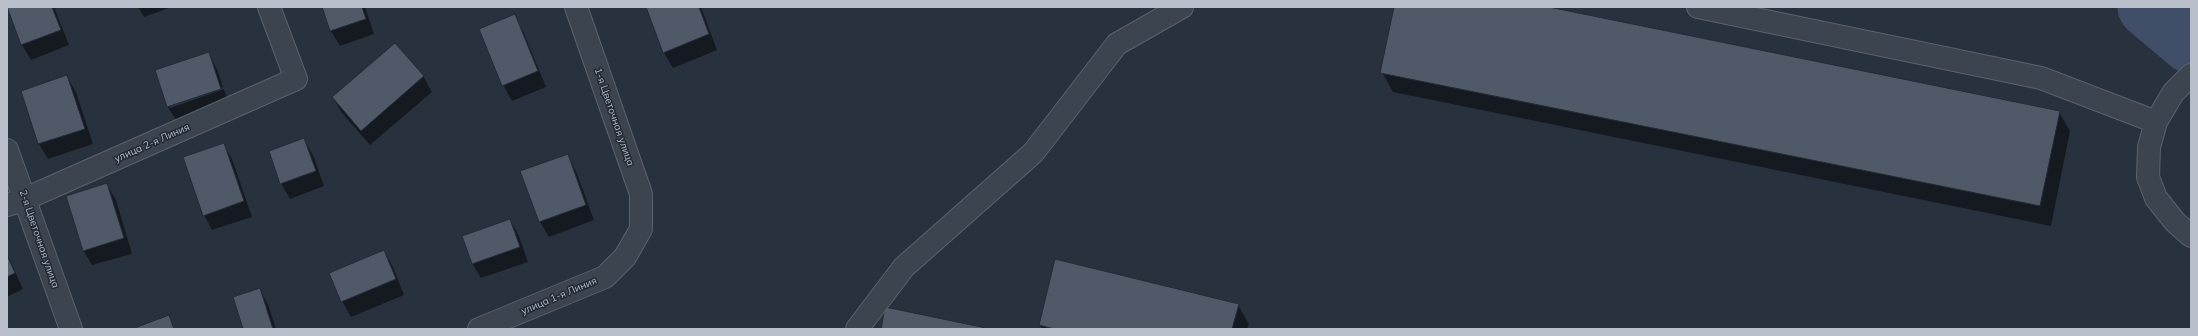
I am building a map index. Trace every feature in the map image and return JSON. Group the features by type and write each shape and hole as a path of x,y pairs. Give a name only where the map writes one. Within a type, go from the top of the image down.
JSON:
{"street":[{"name":"улица 2-я Линия","path":"16,202 296,79 269,7"},
{"name":"1-я Цветочная улица","path":"576,7 641,194 641,229"},
{"path":"857,329 904,267 1033,153 1117,44 1182,7"},
{"path":"1698,7 2042,78 2156,122"},
{"path":"2191,75 2172,93 2156,122 2149,147 2148,177 2156,198 2175,222 2191,236"},
{"name":"2-я Цветочная улица","path":"7,150 16,202 71,329"},
{"name":"улица 1-я Линия","path":"479,329 605,277 625,257 641,229"}],"building":[{"path":"7,7 52,7 61,30 21,45"},
{"path":"322,7 362,7 366,19 330,31"},
{"path":"646,7 699,7 709,34 663,53"},
{"path":"1394,7 1549,7 2060,111 2040,206 1380,73"},
{"path":"515,14 538,71 502,86 479,29"},
{"path":"395,43 424,76 361,131 332,97"},
{"path":"209,52 221,89 167,107 155,70"},
{"path":"67,75 85,129 38,144 21,91"},
{"path":"304,138 316,171 280,184 269,151"},
{"path":"224,143 244,201 203,216 183,157"},
{"path":"568,154 586,205 539,222 520,171"},
{"path":"107,183 124,238 83,251 66,196"},
{"path":"510,219 520,247 472,264 462,236"},
{"path":"384,250 396,279 341,302 329,273"},
{"path":"7,255 15,273 7,277"},
{"path":"1055,259 1239,304 1232,329 1054,329 1039,325"},
{"path":"260,288 273,329 243,329 233,297"},
{"path":"885,307 991,329 881,329"},
{"path":"169,315 174,329 132,329"}],"waterway":[{"path":"2148,7 2191,43"}]}
